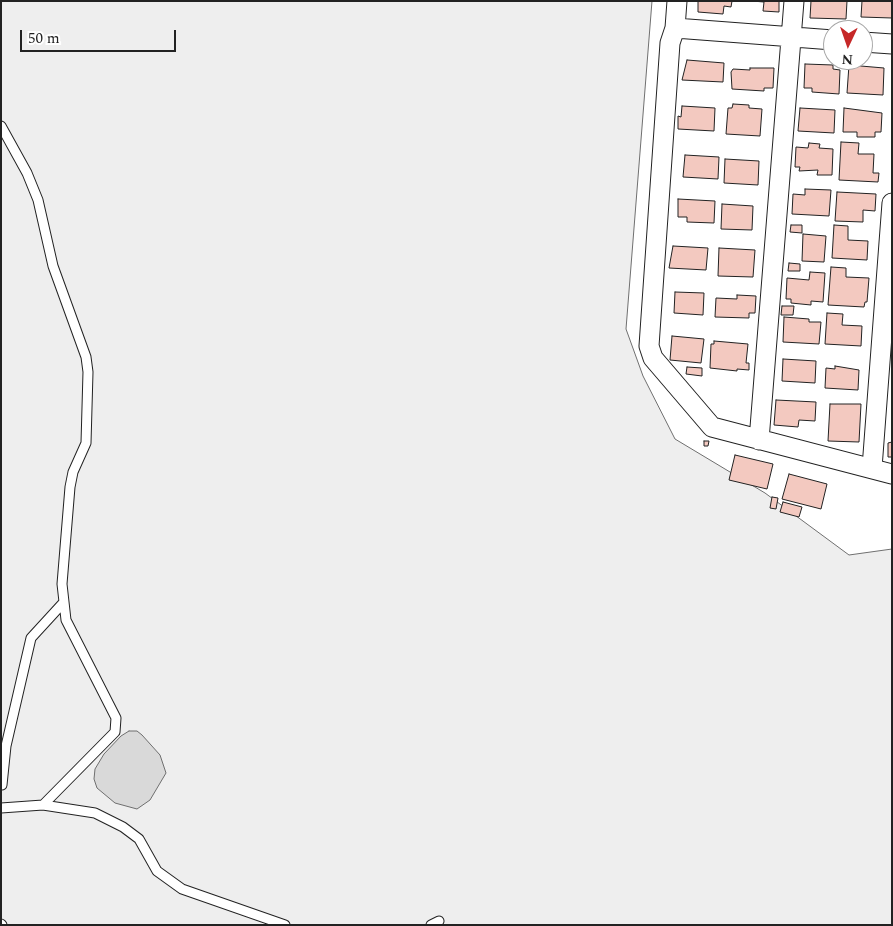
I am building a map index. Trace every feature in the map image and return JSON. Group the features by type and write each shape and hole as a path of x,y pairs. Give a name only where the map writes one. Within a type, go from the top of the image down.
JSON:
{"street":[{"path":"677,1 675,28 670,42 649,346 653,358 712,427 892,474"},
{"path":"759,440 794,1"},
{"path":"675,28 823,39"},
{"path":"873,43 892,44"},
{"path":"872,468 892,203"}],"lane":[{"path":"1,126 27,173 38,200 53,266 86,357 88,372 86,443 73,472 70,487 62,584 66,620 116,718 116,732 43,805"},
{"path":"2,785 6,746 31,638 64,602"},
{"path":"1,808 43,805 95,813 139,838 157,871 182,889 285,925"}],"shaded area":[{"path":"1,1 652,1 626,329 643,376 675,439 765,493 849,555 892,549 892,925 1,925"},
{"path":"129,731 137,731 160,755 166,773 150,800 137,809 115,803 97,788 94,779 95,769 104,754 121,736"}],"building":[{"path":"698,1 732,1 731,7 724,6 723,14 698,12"},
{"path":"752,1 779,1 779,12 763,11 764,2"},
{"path":"811,1 847,1 846,19 810,18"},
{"path":"862,1 892,1 892,18 861,17"},
{"path":"687,60 724,63 723,82 682,80"},
{"path":"805,64 823,65 823,70 840,70 839,94 812,92 812,88 804,88"},
{"path":"873,67 884,68 883,95 847,93 849,70 873,70"},
{"path":"750,68 774,68 773,88 764,88 764,91 732,89 731,72 733,69 750,70"},
{"path":"733,104 749,105 749,108 762,109 760,136 726,134 728,108 732,108"},
{"path":"682,106 715,108 714,131 678,129 678,116 681,117"},
{"path":"800,108 835,110 834,133 798,131"},
{"path":"844,108 882,113 881,132 875,132 875,137 857,137 857,132 843,132"},
{"path":"841,142 859,143 858,154 874,154 873,173 879,173 878,182 839,180"},
{"path":"809,143 820,144 819,148 833,149 832,175 817,175 818,170 799,171 800,167 795,167 796,147 808,148"},
{"path":"685,155 719,157 718,179 683,177"},
{"path":"725,159 759,161 758,185 724,183"},
{"path":"805,189 831,190 829,216 792,214 793,194 805,195"},
{"path":"837,192 876,194 875,211 863,210 863,222 835,221"},
{"path":"678,199 715,201 714,223 687,222 687,217 678,217"},
{"path":"722,204 753,206 752,230 721,229"},
{"path":"791,225 802,225 802,233 790,232"},
{"path":"834,225 848,226 848,240 868,241 867,260 832,258"},
{"path":"803,234 826,236 824,262 802,261"},
{"path":"673,246 708,248 706,270 669,268"},
{"path":"719,248 755,250 753,277 718,276"},
{"path":"789,263 800,264 800,271 788,271"},
{"path":"831,267 846,268 846,277 869,278 867,302 865,302 864,307 828,305"},
{"path":"810,272 825,273 823,302 811,301 811,305 791,303 791,299 786,299 787,278 809,280"},
{"path":"675,292 704,293 703,315 674,313"},
{"path":"737,295 756,296 755,313 749,313 749,318 715,317 716,298 737,299"},
{"path":"782,306 794,306 793,315 781,315"},
{"path":"827,313 843,314 842,325 862,326 861,346 825,344"},
{"path":"784,317 809,319 809,322 821,322 819,344 783,342"},
{"path":"672,336 704,339 701,363 670,360"},
{"path":"714,341 748,344 746,363 749,363 749,370 737,369 737,371 710,368 711,344 714,344"},
{"path":"783,359 816,361 815,383 782,381"},
{"path":"835,366 859,370 858,390 825,388 826,368 835,369"},
{"path":"687,367 702,368 702,376 686,374"},
{"path":"776,400 816,402 815,421 799,420 798,427 774,425"},
{"path":"830,404 861,404 859,442 828,441"},
{"path":"704,441 709,441 708,446 704,446"},
{"path":"892,442 892,457 888,457 888,443"},
{"path":"735,455 773,464 767,489 729,480"},
{"path":"789,474 827,484 821,509 782,499"},
{"path":"772,497 778,498 776,509 770,508"},
{"path":"783,502 802,507 799,517 780,512"}]}
